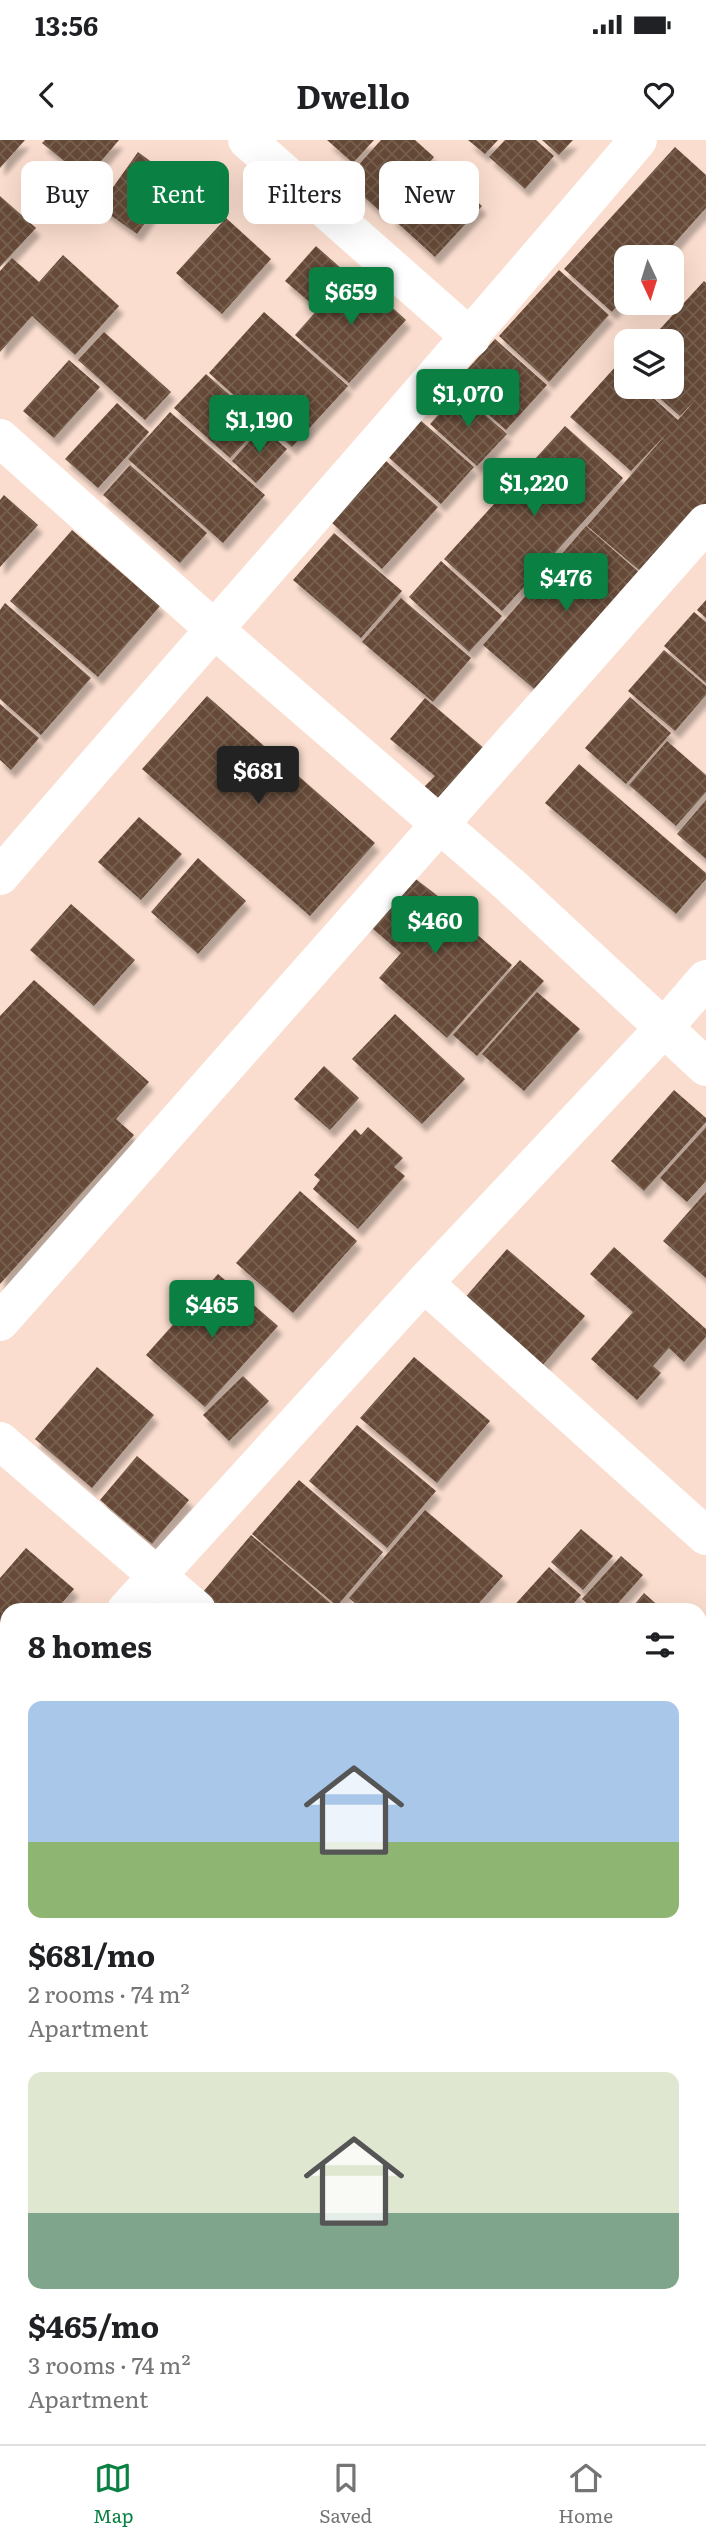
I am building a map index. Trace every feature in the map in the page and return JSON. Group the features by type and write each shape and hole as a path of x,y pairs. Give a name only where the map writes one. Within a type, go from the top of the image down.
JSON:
{"street":[{"path":"247,140 471,338"},
{"path":"0,876 471,338 638,140"},
{"path":"0,438 214,629 510,885 706,1067"},
{"path":"0,1322 706,523"},
{"path":"131,1603 424,1283 663,1029 706,979"},
{"path":"424,1283 706,1536"},
{"path":"0,1441 189,1603"}],"building":[{"path":"0,140 25,140 0,168"},
{"path":"45,140 119,140 101,161 64,161 42,143"},
{"path":"327,140 374,140 355,161 351,161"},
{"path":"381,140 415,140 434,157 430,161 379,161 379,210 365,198 365,161 362,161"},
{"path":"468,140 498,140 485,154"},
{"path":"505,140 536,140 554,156 525,189 489,157"},
{"path":"542,140 573,140 559,155"},
{"path":"675,147 706,175 706,208 673,245 614,245 612,312 564,269"},
{"path":"138,152 150,161 132,161"},
{"path":"127,168 127,224 144,224 137,234 113,217 113,187"},
{"path":"0,196 21,215 21,224 32,224 36,228 0,267"},
{"path":"229,221 271,259 222,314 176,273 221,224 229,224"},
{"path":"399,224 465,224 435,257"},
{"path":"316,246 344,271 313,305 285,281"},
{"path":"63,255 119,306 75,355 32,316 0,352 0,271 12,258 39,282"},
{"path":"559,270 609,315 549,382 499,336"},
{"path":"352,271 406,320 349,383 295,335"},
{"path":"704,281 706,283 706,519 652,581 587,526 668,432 631,471 570,417 614,368 614,399 654,399 678,420 697,398 680,416 661,399 684,399 684,329 660,329 673,315 684,315 684,303"},
{"path":"264,312 348,386 292,447 209,373"},
{"path":"104,332 171,392 145,420 78,360"},
{"path":"495,339 547,385 506,430 454,384"},
{"path":"69,360 100,387 54,438 23,411"},
{"path":"206,374 262,424 230,458 174,408"},
{"path":"459,392 507,434 477,466 430,424"},
{"path":"117,403 149,432 98,488 65,459"},
{"path":"170,412 265,495 223,543 128,459"},
{"path":"419,419 474,467 441,504 386,455"},
{"path":"565,426 623,478 502,611 444,559"},
{"path":"262,427 287,449 256,483 232,461"},
{"path":"386,461 438,507 382,569 331,522"},
{"path":"130,465 207,533 180,563 103,495"},
{"path":"4,495 38,525 0,567 0,500"},
{"path":"586,526 649,581 547,700 483,645"},
{"path":"72,530 160,606 98,677 10,601"},
{"path":"334,533 402,591 361,638 293,580"},
{"path":"441,561 502,616 469,652 409,597"},
{"path":"401,598 471,658 433,702 362,642"},
{"path":"706,600 706,618 697,610"},
{"path":"5,603 91,678 41,735 0,699 0,610"},
{"path":"694,612 706,622 706,683 664,646"},
{"path":"664,650 706,686 706,695 675,731 628,691"},
{"path":"207,696 375,843 310,916 142,769"},
{"path":"630,697 671,733 626,784 585,748"},
{"path":"425,698 492,755 437,799 424,787 435,776 390,739"},
{"path":"0,704 39,738 11,770 0,760"},
{"path":"667,741 706,775 706,792 676,826 629,785"},
{"path":"579,764 706,873 706,879 676,914 545,803"},
{"path":"706,800 706,859 677,834"},
{"path":"139,817 182,854 141,900 98,862"},
{"path":"198,858 246,901 198,954 151,912"},
{"path":"408,873 443,900 464,923 512,965 447,1038 379,978 401,953 365,922"},
{"path":"71,904 135,960 94,1006 30,950"},
{"path":"520,960 544,981 477,1056 453,1035"},
{"path":"34,980 149,1082 116,1119 134,1135 0,1284 0,1016"},
{"path":"537,992 580,1029 524,1091 482,1054"},
{"path":"395,1014 465,1079 422,1124 352,1059"},
{"path":"324,1066 359,1098 330,1130 294,1099"},
{"path":"674,1090 706,1118 706,1122 644,1191 611,1161"},
{"path":"368,1127 403,1158 394,1167 405,1176 358,1229 313,1189 320,1180 314,1175 355,1129 361,1135"},
{"path":"706,1127 706,1181 687,1202 660,1178"},
{"path":"300,1191 357,1241 293,1313 236,1263"},
{"path":"706,1192 706,1278 663,1241"},
{"path":"614,1247 706,1329 706,1337 684,1362 669,1348 653,1366 661,1373 637,1400 591,1359 633,1312 590,1274"},
{"path":"507,1249 585,1316 541,1367 463,1300"},
{"path":"218,1274 278,1326 205,1407 146,1355"},
{"path":"414,1357 490,1421 437,1483 360,1418"},
{"path":"97,1367 154,1415 92,1488 35,1439"},
{"path":"243,1376 269,1401 229,1441 203,1415"},
{"path":"357,1425 436,1491 387,1548 309,1481"},
{"path":"137,1456 189,1500 152,1544 100,1500"},
{"path":"299,1480 383,1552 340,1603 333,1603 252,1534"},
{"path":"425,1510 503,1576 479,1603 355,1603 349,1598"},
{"path":"581,1529 613,1556 583,1590 551,1562"},
{"path":"251,1535 330,1603 194,1603"},
{"path":"26,1548 74,1589 62,1603 0,1603 0,1578"},
{"path":"621,1556 643,1575 618,1603 586,1603 582,1599"},
{"path":"549,1567 581,1595 574,1603 516,1603"},
{"path":"644,1593 655,1603 636,1603"}]}
